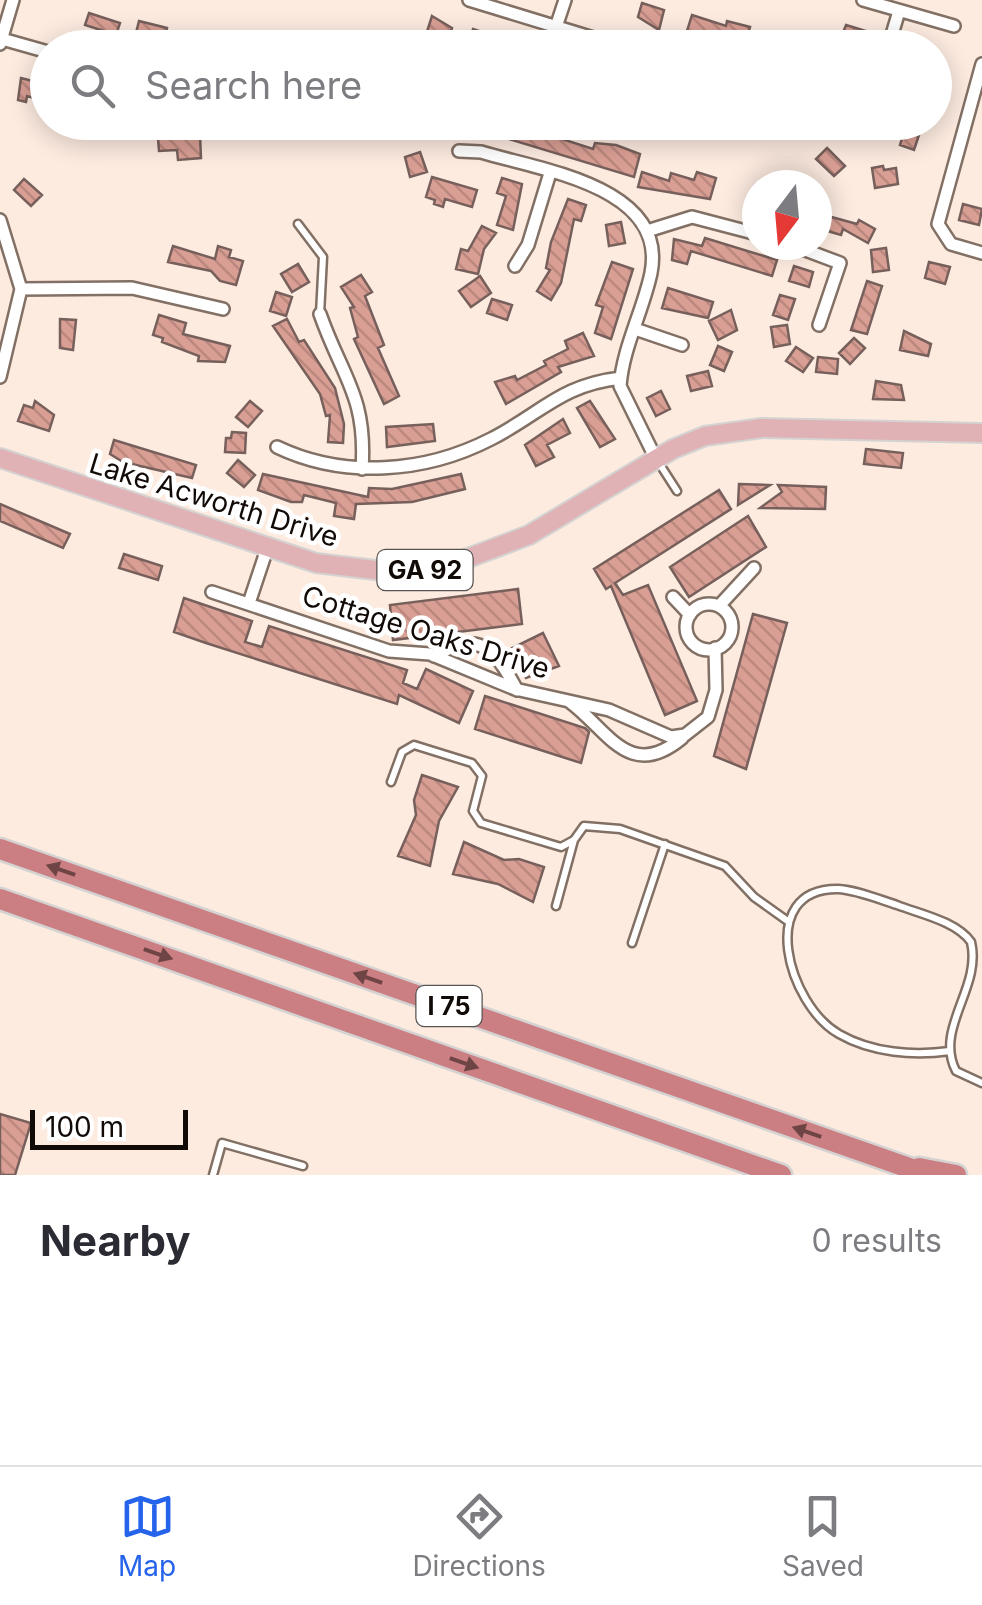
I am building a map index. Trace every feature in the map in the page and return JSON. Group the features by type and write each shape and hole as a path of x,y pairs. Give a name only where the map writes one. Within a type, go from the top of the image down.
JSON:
{"highway":[{"name":"I 75","path":"0,848 929,1175"},
{"name":"I 75","path":"0,899 782,1175"},
{"path":"899,1164 956,1175"}],"main road":[{"name":"Lake Acworth Drive","path":"0,458 267,549 361,572 401,573 446,566 529,534 656,459 705,436 762,428 982,433"}],"street":[{"path":"13,0 1,42 30,48"},
{"path":"469,0 566,30"},
{"path":"556,27 565,0"},
{"path":"863,0 954,26"},
{"path":"893,30 899,11"},
{"path":"982,64 938,224 951,244 982,252"},
{"path":"459,152 480,152 619,198 648,231 652,270 621,378 633,418 656,459"},
{"path":"515,266 528,245 550,173"},
{"path":"648,231 692,217 742,230"},
{"path":"0,220 21,290 0,377"},
{"path":"819,325 840,263 832,260"},
{"path":"21,290 148,290 223,309"},
{"path":"320,314 356,390 363,423 362,468"},
{"path":"634,329 682,344"},
{"path":"277,446 318,463 397,467 450,456 493,438 581,384 621,378"},
{"path":"249,603 267,549"},
{"path":"719,606 754,568"},
{"name":"Cottage Oaks Drive","path":"212,592 388,650 434,656 517,690 609,710 656,733 685,735"},
{"path":"673,597 690,614 689,638 702,648 716,648 731,634 729,615 719,606 705,604 690,614"},
{"path":"434,656 448,648 480,644 502,658 517,690"},
{"path":"685,735 708,717 716,690 716,648"},
{"name":"Cottage Oaks Drive","path":"568,700 618,748 632,754 667,749 685,735"}],"lane":[{"path":"298,224 323,258 320,314"},
{"path":"656,459 676,491"},
{"path":"391,782 402,752 423,746 472,763 481,770 472,812 480,823 549,846 561,847 574,840"},
{"path":"556,906 574,840 584,826 598,824 724,866 754,897 789,922"},
{"path":"632,942 666,844"},
{"path":"950,1051 918,1055 867,1045 839,1034 820,1020 795,982 788,960 789,922 806,901 836,889 877,898 960,931 976,952 980,986 950,1051 956,1071 982,1083"},
{"path":"214,1175 222,1143 303,1166"}],"building":[{"path":"642,3 664,10 659,30 638,17"},
{"path":"89,13 120,23 118,30 85,25"},
{"path":"692,15 726,26 727,21 750,27 749,30 687,30"},
{"path":"432,16 452,28 451,30 428,30"},
{"path":"139,21 167,28 167,30 137,30"},
{"path":"21,78 30,80 30,97 26,102 18,100"},
{"path":"158,140 200,140 201,158 178,160 177,150 159,151"},
{"path":"512,140 565,140 593,149 595,143 616,145 640,154 634,177"},
{"path":"902,140 917,140 914,150 900,145"},
{"path":"827,148 845,166 834,176 816,159"},
{"path":"420,152 427,172 410,177 405,157"},
{"path":"883,166 884,170 896,168 898,184 875,188 872,168"},
{"path":"642,172 669,181 671,173 694,180 697,172 716,178 710,199 638,187"},
{"path":"432,177 477,190 472,207 445,199 443,207 434,204 435,200 426,197"},
{"path":"502,178 522,184 513,230 497,225 506,196 497,193"},
{"path":"24,179 42,195 31,206 14,190"},
{"path":"568,199 586,205 581,221 574,219 561,283 551,300 537,291 550,270 546,268 551,242"},
{"path":"963,204 982,209 979,225 959,220"},
{"path":"832,217 857,224 859,220 875,229 868,243 843,229 841,235 832,232"},
{"path":"621,222 625,243 609,246 606,225"},
{"path":"482,226 496,233 484,249 478,274 456,269 461,249 468,251"},
{"path":"705,238 742,249 742,260 777,260 772,276 691,251 687,264 672,260 674,239 702,246"},
{"path":"173,246 215,259 218,246 231,250 229,257 243,261 236,285 220,281 211,271 168,262"},
{"path":"886,248 889,270 873,272 871,250"},
{"path":"612,262 633,269 611,339 595,333 603,307 596,305"},
{"path":"929,262 950,267 945,284 925,278"},
{"path":"298,264 309,282 292,292 281,274"},
{"path":"794,266 813,272 809,287 789,281"},
{"path":"361,275 372,292 365,296 384,345 378,348 399,396 384,404 354,339 358,337 350,308 354,307 341,287"},
{"path":"480,276 491,293 471,307 459,291"},
{"path":"867,281 882,286 867,334 851,330"},
{"path":"668,288 713,302 708,318 662,308"},
{"path":"276,292 292,297 286,316 270,311"},
{"path":"780,295 795,299 788,320 773,315"},
{"path":"492,299 512,305 507,320 487,313"},
{"path":"731,310 737,330 718,340 709,321"},
{"path":"159,315 186,323 183,334 230,346 225,362 198,361 199,356 162,342 163,338 153,335"},
{"path":"60,319 76,320 73,350 60,348"},
{"path":"287,319 299,342 304,340 335,388 344,424 343,443 328,442 330,415 326,416 320,394 273,326"},
{"path":"787,325 790,344 774,347 771,327"},
{"path":"904,331 931,344 928,356 900,350"},
{"path":"583,333 594,356 558,367 561,372 506,404 495,382 515,376 517,380 546,365 544,361 568,349 565,341"},
{"path":"854,338 865,348 850,364 839,353"},
{"path":"718,346 732,352 724,371 710,365"},
{"path":"796,347 813,358 803,372 786,361"},
{"path":"818,357 838,359 837,374 816,372"},
{"path":"708,371 712,386 691,391 687,376"},
{"path":"876,381 901,385 904,400 873,399"},
{"path":"661,391 670,409 656,416 647,398"},
{"path":"35,401 54,415 49,431 18,421 24,405 33,408"},
{"path":"250,401 262,411 248,427 236,417"},
{"path":"590,401 615,439 600,447 577,408"},
{"path":"563,419 570,433 547,445 554,457 536,466 525,445"},
{"path":"433,424 435,441 387,447 386,427"},
{"path":"232,432 246,433 245,453 225,452 226,438 231,438"},
{"path":"114,440 196,465 192,478 123,462 110,454"},
{"path":"866,449 903,453 901,468 864,464"},
{"path":"238,460 255,475 244,487 227,473"},
{"path":"263,474 368,497 369,488 392,489 461,474 465,489 412,502 356,504 354,519 334,516 336,503 304,495 302,502 291,502 258,490"},
{"path":"739,484 770,485 738,505"},
{"path":"778,485 826,487 825,509 760,508 782,492"},
{"path":"719,490 731,509 615,583 623,595 648,585 697,701 665,715 611,586 606,589 594,569"},
{"path":"0,504 70,534 63,548 0,521"},
{"path":"748,516 766,547 689,597 670,567"},
{"path":"124,554 162,566 158,580 119,568"},
{"path":"518,589 522,624 393,640 390,605"},
{"path":"184,598 252,621 245,642 262,647 269,626 407,670 403,683 417,689 426,669 473,691 459,723 399,695 397,704 206,643 174,632"},
{"path":"753,614 787,623 746,769 714,756"},
{"path":"543,633 559,666 526,678 512,648"},
{"path":"485,696 585,728 589,732 581,763 475,729"},
{"path":"422,775 458,787 439,821 430,866 398,856 416,815 414,800"},
{"path":"464,842 504,860 519,859 544,867 533,902 498,884 453,874"},
{"path":"0,1114 31,1123 15,1175 0,1175"}]}
